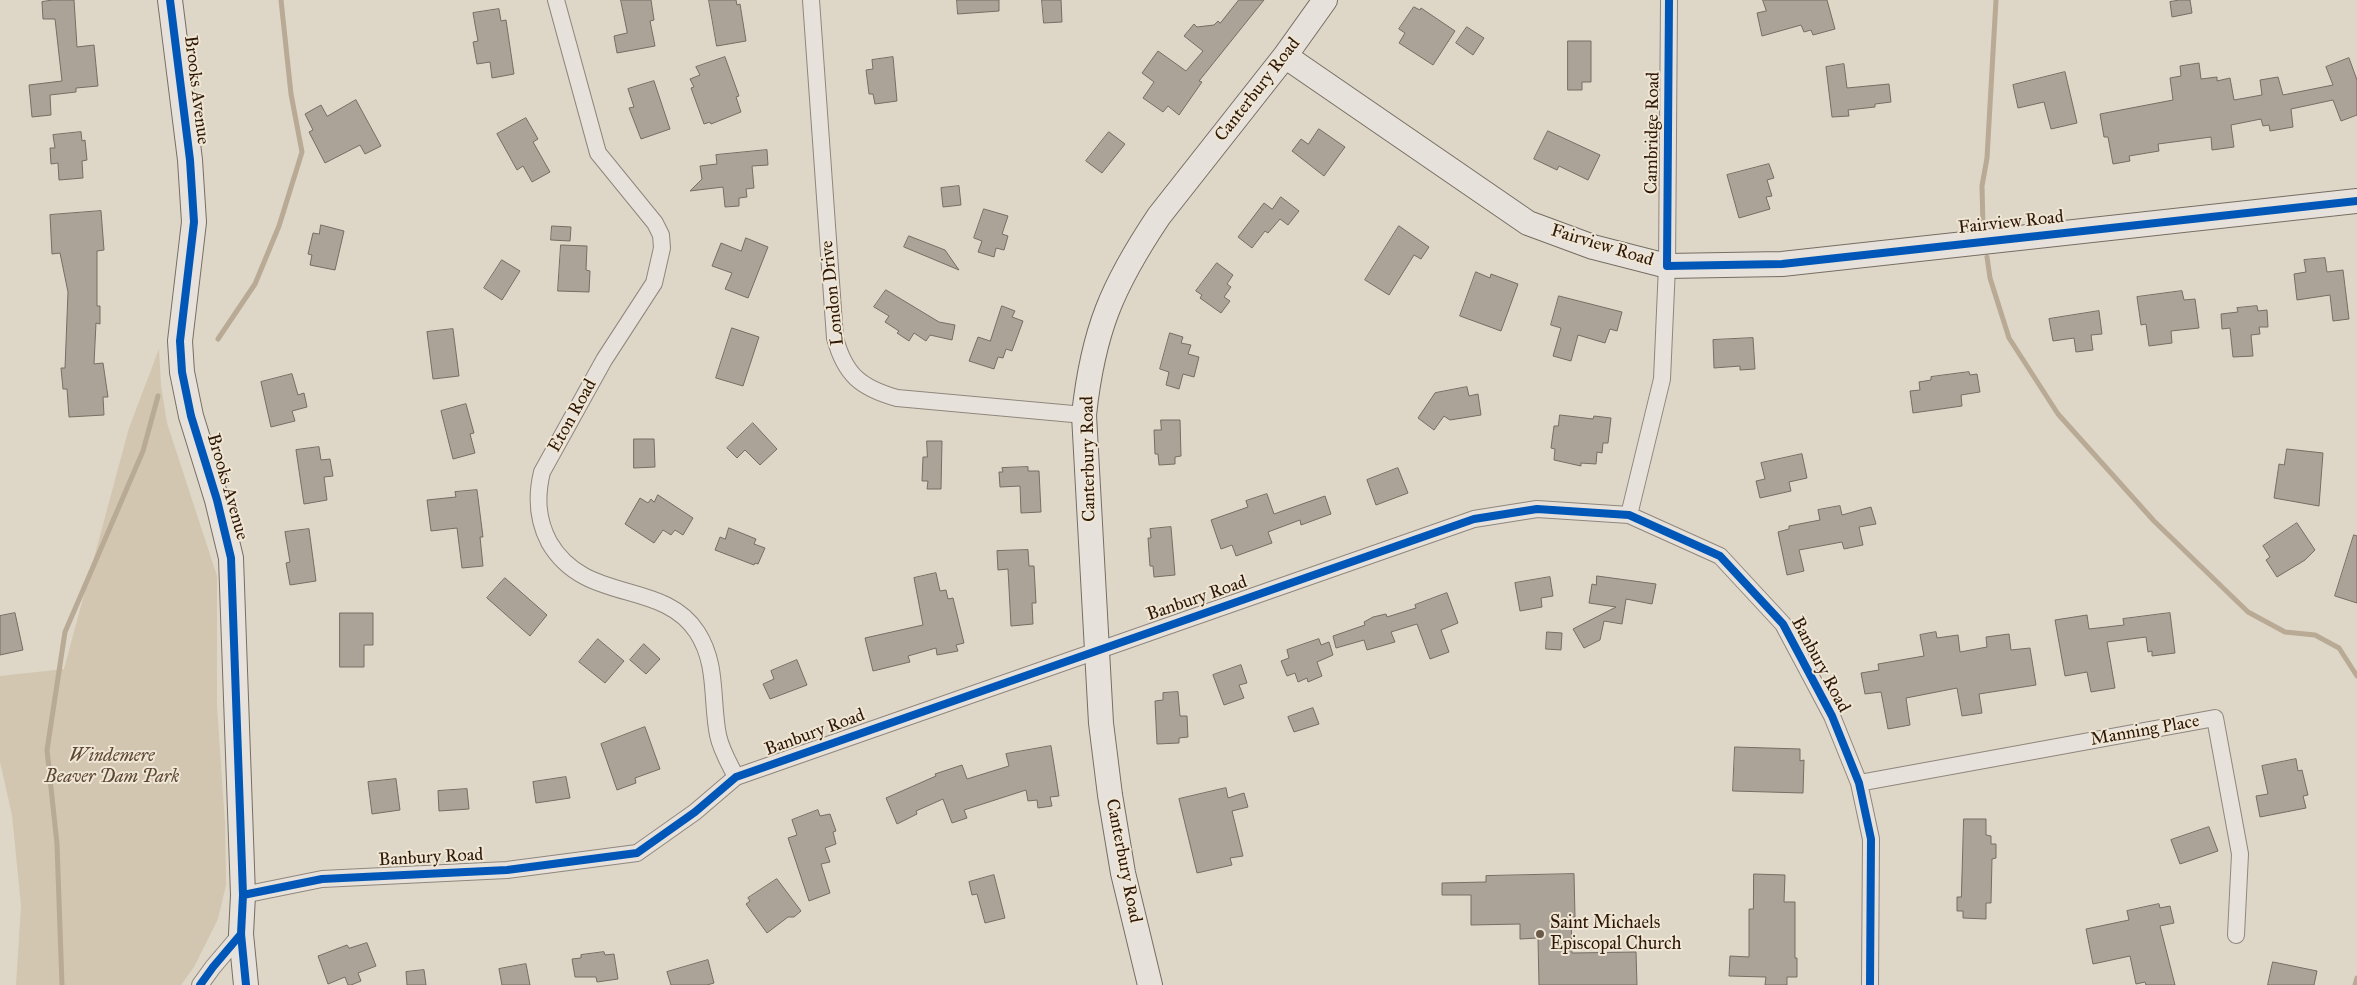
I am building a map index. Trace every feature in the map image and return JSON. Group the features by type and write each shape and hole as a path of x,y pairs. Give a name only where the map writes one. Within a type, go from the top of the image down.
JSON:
{"street":[{"name":"Brooks Avenue","path":"170,0 190,160 194,222 180,341 182,372 191,416 218,500 231,558 243,895 241,934 246,985"},
{"name":"Eton Road","path":"556,0 596,147 608,168 655,223 661,235 662,248 654,283 604,360 542,472 538,492 538,510 543,530 552,546 563,561 576,572 612,589 650,598 672,607 686,617 697,631 710,660 718,735 723,754 736,777"},
{"name":"London Drive","path":"811,0 835,338 847,369 862,383 882,394 897,398 1084,415"},
{"name":"Canterbury Road","path":"1150,985 1123,873 1110,795 1101,723 1084,415 1088,380 1100,326 1126,268 1159,216 1285,56 1325,0"},
{"name":"Cambridge Road","path":"1629,515 1662,379 1667,266 1669,0"},
{"name":"Fairview Road","path":"1285,56 1528,223 1593,247 1667,266 1782,264 2357,201"},
{"name":"Banbury Road","path":"243,895 322,879 507,870 637,853 695,812 736,777 1097,649 1474,519 1537,509 1629,515 1720,556 1783,624 1832,716 1859,783 1871,839 1870,985"},
{"name":"Manning Place","path":"1859,783 2215,718 2240,854 2236,935"},
{"path":"200,985 241,934"}],"green space":[{"name":"Windemere Beaver Dam Park","path":"159,349 161,386 167,423 217,576 217,706 225,823 226,885 218,919 194,967 181,985 16,985 21,906 12,815 0,762 0,676 64,669 129,428"}],"building":[{"path":"74,0 77,47 94,45 98,86 76,88 76,92 50,95 51,115 32,117 29,85 62,81 55,19 43,19 42,2"},
{"path":"621,0 651,0 654,20 650,21 655,46 617,53 614,36 627,33"},
{"path":"709,0 736,0 737,5 740,4 746,41 717,46"},
{"path":"957,0 999,0 999,11 958,14"},
{"path":"1042,0 1061,0 1062,22 1044,23"},
{"path":"1239,0 1264,0 1199,81 1202,82 1179,115 1168,106 1163,112 1143,98 1154,82 1142,73 1158,51 1186,71 1203,51 1184,36 1194,24 1197,27 1214,25 1218,21 1220,23"},
{"path":"1763,0 1827,0 1835,29 1813,35 1811,30 1804,32 1801,25 1762,36 1757,13 1766,11"},
{"path":"2190,0 2192,13 2172,17 2170,2"},
{"path":"1414,7 1420,10 1421,8 1455,31 1433,65 1399,43 1405,33 1399,29"},
{"path":"499,9 501,21 506,20 514,74 492,78 490,62 477,64 473,42 478,41 473,13"},
{"path":"1467,27 1484,38 1473,55 1456,43"},
{"path":"1568,41 1591,41 1591,82 1582,82 1582,90 1568,90"},
{"path":"725,57 739,96 736,97 741,112 711,124 710,122 704,124 691,88 694,87 690,79 700,75 696,67"},
{"path":"893,57 897,101 875,104 873,94 869,94 866,70 873,69 872,60"},
{"path":"2349,58 2357,80 2357,115 2341,121 2333,100 2291,109 2293,127 2270,131 2269,125 2263,126 2261,119 2231,125 2234,147 2212,150 2211,137 2158,144 2159,151 2129,156 2130,161 2113,164 2108,137 2104,137 2100,114 2173,100 2170,78 2181,76 2180,66 2199,63 2201,79 2217,77 2217,81 2230,78 2234,100 2262,95 2260,80 2278,77 2283,95 2333,85 2326,67"},
{"path":"1844,64 1847,88 1889,84 1891,102 1875,104 1875,107 1848,110 1849,116 1832,117 1826,67"},
{"path":"2065,72 2077,123 2051,129 2044,102 2018,108 2013,85"},
{"path":"654,81 670,129 641,139 629,108 634,107 628,89"},
{"path":"356,100 381,146 365,154 360,145 325,163 309,132 313,130 305,114 321,105 327,116"},
{"path":"526,118 538,139 533,142 550,172 532,182 523,166 517,170 497,134"},
{"path":"1319,129 1345,147 1324,176 1292,151 1301,139 1308,144"},
{"path":"1548,131 1600,155 1588,180 1559,166 1557,170 1534,159"},
{"path":"81,132 82,141 85,140 87,160 82,161 83,178 59,180 58,163 51,164 50,148 55,148 53,135"},
{"path":"1109,132 1125,144 1102,173 1086,161"},
{"path":"767,150 768,165 752,166 754,188 746,189 747,197 739,198 739,206 725,207 723,187 690,191 702,179 700,166 717,164 716,155"},
{"path":"1769,164 1774,178 1767,180 1772,196 1766,197 1770,209 1739,218 1727,175"},
{"path":"959,186 961,205 943,207 941,188"},
{"path":"1281,197 1299,211 1288,225 1280,219 1268,233 1265,231 1252,248 1238,237 1264,203 1272,209"},
{"path":"984,209 1008,216 1002,234 1008,236 1004,250 996,248 994,257 978,252 982,241 974,238"},
{"path":"101,211 104,250 97,251 97,306 100,306 100,324 96,323 94,364 103,363 108,397 103,397 104,415 69,417 67,389 63,389 61,368 65,368 68,292 60,253 52,254 50,215"},
{"path":"321,225 344,231 335,270 310,265 312,255 308,254 313,233 319,234"},
{"path":"552,226 571,227 570,241 551,240"},
{"path":"1399,226 1429,247 1421,259 1414,255 1389,295 1365,280"},
{"path":"909,236 945,250 959,270 904,247"},
{"path":"746,238 768,247 748,298 725,289 732,273 712,266 721,243 741,251"},
{"path":"561,245 587,246 586,270 590,271 589,292 558,291"},
{"path":"2325,258 2327,272 2343,270 2349,319 2333,321 2330,295 2297,300 2294,274 2306,272 2304,260"},
{"path":"502,260 520,271 502,300 484,288"},
{"path":"1217,263 1233,275 1227,284 1231,287 1224,297 1230,301 1221,313 1200,298 1202,295 1196,291"},
{"path":"1476,272 1490,278 1491,274 1518,284 1501,331 1460,316"},
{"path":"886,290 939,322 955,325 952,340 930,335 926,341 914,333 909,341 897,333 899,331 885,322 889,316 874,307"},
{"path":"2182,291 2184,300 2195,299 2199,328 2171,331 2172,343 2149,346 2146,324 2141,325 2137,297"},
{"path":"1559,296 1622,312 1617,331 1610,329 1605,343 1578,335 1571,361 1553,356 1561,328 1551,325"},
{"path":"1002,306 1015,311 1012,317 1023,321 1012,351 1006,349 1003,358 998,357 994,369 969,361 978,337 990,341"},
{"path":"2257,306 2258,311 2267,310 2268,327 2259,327 2260,334 2251,335 2253,356 2233,357 2230,328 2222,329 2221,314 2238,312 2237,308"},
{"path":"2099,311 2102,334 2091,335 2093,350 2076,352 2074,338 2053,341 2049,319"},
{"path":"732,328 759,337 743,386 716,378"},
{"path":"453,329 459,376 433,379 427,332"},
{"path":"1170,333 1183,337 1181,343 1191,345 1188,354 1199,357 1194,377 1183,374 1179,389 1166,385 1169,372 1160,369"},
{"path":"1753,338 1755,369 1740,370 1740,366 1714,368 1713,340"},
{"path":"1969,372 1970,375 1977,374 1980,392 1961,395 1962,406 1913,413 1910,391 1920,390 1919,382 1931,380 1931,377"},
{"path":"292,374 298,395 304,393 307,407 292,411 295,421 271,427 261,382"},
{"path":"1467,387 1469,396 1478,394 1481,415 1450,420 1444,416 1434,430 1418,418 1435,393"},
{"path":"466,404 474,433 470,434 475,453 453,459 441,411"},
{"path":"1560,415 1593,419 1594,416 1611,418 1608,443 1603,443 1602,453 1597,452 1596,464 1581,463 1581,466 1554,460 1555,449 1551,448 1554,426 1558,426"},
{"path":"1161,420 1180,420 1181,456 1175,457 1175,464 1159,465 1158,454 1155,454 1154,430 1161,430"},
{"path":"753,423 777,449 760,465 745,450 737,458 727,448"},
{"path":"634,439 654,439 655,467 634,468"},
{"path":"927,441 942,441 941,489 927,489 928,481 922,481 923,457 927,457"},
{"path":"319,447 321,460 330,459 333,476 324,477 327,500 304,504 296,450"},
{"path":"2287,449 2323,453 2319,506 2274,498 2279,464 2284,465"},
{"path":"1802,454 1807,478 1789,482 1791,491 1760,498 1756,481 1765,479 1761,463"},
{"path":"1028,467 1028,471 1039,471 1041,512 1021,513 1020,486 1000,487 999,472 1003,472 1002,468"},
{"path":"1398,468 1408,493 1376,505 1367,480"},
{"path":"477,490 483,537 480,537 483,566 462,568 457,528 431,531 427,500 456,497 455,492"},
{"path":"1267,494 1274,514 1325,496 1331,514 1301,525 1300,520 1268,532 1272,543 1236,556 1232,545 1221,549 1211,520 1248,507 1246,501"},
{"path":"658,495 693,518 683,535 675,530 671,535 663,530 654,543 625,524 640,498 648,503 651,499 654,502"},
{"path":"1840,506 1842,515 1871,507 1876,524 1859,527 1863,545 1844,549 1842,542 1799,550 1804,571 1787,575 1778,532 1789,529 1789,526 1820,520 1818,510"},
{"path":"2297,523 2315,550 2305,560 2277,577 2266,560 2270,557 2263,546"},
{"path":"1171,527 1175,575 1154,577 1153,566 1150,566 1148,538 1151,538 1150,529"},
{"path":"729,528 756,539 754,544 765,548 758,564 755,563 754,565 715,550 720,537 725,539"},
{"path":"309,529 316,581 290,585 286,563 290,562 285,532"},
{"path":"2354,535 2357,536 2357,603 2335,596"},
{"path":"1028,550 1029,566 1034,566 1036,603 1032,603 1033,624 1011,626 1008,569 998,570 997,551"},
{"path":"936,573 940,591 946,590 948,599 953,598 964,643 956,645 958,651 937,655 936,648 908,656 910,662 873,671 865,638 923,625 914,578"},
{"path":"1597,576 1656,584 1652,604 1626,599 1622,624 1604,621 1600,640 1584,648 1573,629 1616,607 1589,603 1592,584 1596,585"},
{"path":"1550,577 1553,596 1541,598 1542,607 1520,611 1515,583"},
{"path":"505,578 547,615 530,636 487,598"},
{"path":"1447,593 1458,623 1441,630 1449,652 1430,659 1417,624 1391,632 1395,642 1367,650 1364,640 1336,648 1333,636 1365,625 1364,622 1373,617 1386,614 1387,617 1416,608 1415,605"},
{"path":"15,613 23,650 0,655 0,616"},
{"path":"340,613 373,613 373,645 364,645 364,667 340,667"},
{"path":"2170,613 2175,653 2152,656 2152,651 2148,652 2146,637 2107,642 2115,688 2091,692 2087,672 2065,676 2055,620 2087,615 2089,629 2124,625 2123,619"},
{"path":"1547,632 1562,633 1561,650 1546,649"},
{"path":"1936,632 1937,638 1958,635 1960,652 1987,647 1986,637 2009,634 2011,650 2030,648 2036,685 1979,694 1982,713 1962,716 1957,688 1906,698 1910,725 1888,729 1881,692 1865,694 1861,673 1879,670 1878,664 1924,656 1920,635"},
{"path":"598,639 624,661 605,683 579,662"},
{"path":"1319,639 1321,645 1329,642 1333,655 1317,662 1322,676 1308,682 1307,678 1298,682 1295,673 1287,676 1281,661 1289,658 1287,650"},
{"path":"644,644 660,659 646,674 630,660"},
{"path":"797,660 807,685 770,699 763,684 774,679 771,671"},
{"path":"1241,665 1247,683 1239,685 1244,698 1224,705 1213,675"},
{"path":"1178,692 1180,716 1187,716 1188,737 1179,738 1179,743 1157,744 1155,701 1163,700 1163,693"},
{"path":"1313,708 1319,724 1294,732 1288,717"},
{"path":"645,727 660,769 635,778 636,783 617,790 601,744"},
{"path":"1051,746 1059,796 1050,797 1052,806 1038,808 1037,800 1028,801 1026,790 964,810 967,818 952,823 943,799 916,811 917,814 897,824 886,798 936,776 935,774 962,765 967,779 1009,766 1006,754"},
{"path":"1735,747 1800,749 1800,761 1804,760 1803,793 1733,791"},
{"path":"2296,759 2298,771 2302,770 2308,795 2303,796 2306,808 2260,817 2256,796 2268,794 2262,766"},
{"path":"566,777 570,798 536,803 533,782"},
{"path":"396,779 400,810 372,814 368,782"},
{"path":"1226,788 1228,798 1244,793 1248,807 1232,811 1243,856 1230,858 1232,865 1197,873 1179,799"},
{"path":"467,789 469,809 439,811 438,791"},
{"path":"818,810 820,816 830,814 836,831 833,832 836,844 825,848 830,862 821,864 830,893 809,901 788,838 797,835 792,820"},
{"path":"1964,819 1986,819 1986,835 1991,836 1991,844 1996,844 1996,858 1992,859 1991,903 1986,903 1986,919 1963,918 1963,911 1957,911 1957,897 1961,897"},
{"path":"2209,827 2218,851 2180,864 2171,840"},
{"name":"Saint Michaels Episcopal Church","path":"1574,874 1575,917 1571,917 1572,953 1636,952 1637,985 1539,985 1538,938 1520,939 1520,924 1471,925 1471,895 1442,895 1442,883 1486,882 1486,876"},
{"path":"1754,874 1785,875 1784,902 1795,902 1797,977 1787,977 1787,985 1765,985 1766,977 1729,976 1730,956 1749,957 1749,909 1753,909"},
{"path":"994,875 1005,918 985,923 977,894 972,895 969,882"},
{"path":"777,879 801,911 794,917 788,917 767,933 746,904 750,901 748,898"},
{"path":"2159,904 2160,908 2170,906 2174,923 2160,926 2175,985 2146,985 2145,982 2136,984 2130,956 2093,964 2086,929 2129,920 2127,911"},
{"path":"367,943 376,966 358,973 361,981 351,985 348,985 345,977 328,984 318,956 347,945 349,948"},
{"path":"604,952 605,955 614,954 618,979 597,982 596,977 575,977 572,959 581,958 581,955"},
{"path":"708,960 714,983 707,985 671,985 667,972"},
{"path":"2273,962 2317,971 2314,985 2268,985"},
{"path":"526,964 530,985 502,985 499,969"},
{"path":"424,970 426,985 407,985 406,972"}],"waterway":[{"path":"218,339 255,284 279,226 302,152 291,94 281,0"},
{"path":"1983,226 1982,186 1987,158 1996,0"},
{"path":"1987,257 1990,278 2009,338 2058,414 2154,521 2248,612 2285,632 2315,635 2339,648 2357,676"},
{"path":"62,985 57,844 47,750 65,632 143,451 158,396"},
{"path":"2355,985 2357,978"}],"cycle path":[{"path":"170,0 190,160 194,222 180,341 182,372 191,416 217,500 231,558 243,895 241,934 246,985"},
{"path":"1669,0 1667,266 1782,264 2357,201"},
{"path":"243,895 322,879 507,870 637,853 695,812 736,777 1474,519 1537,509 1629,515 1720,556 1783,624 1832,716 1859,783 1871,839 1870,985"},
{"path":"200,985 241,934"}],"place":[{"name":"Saint Michaels Episcopal Church","path":"1540,934"}]}
